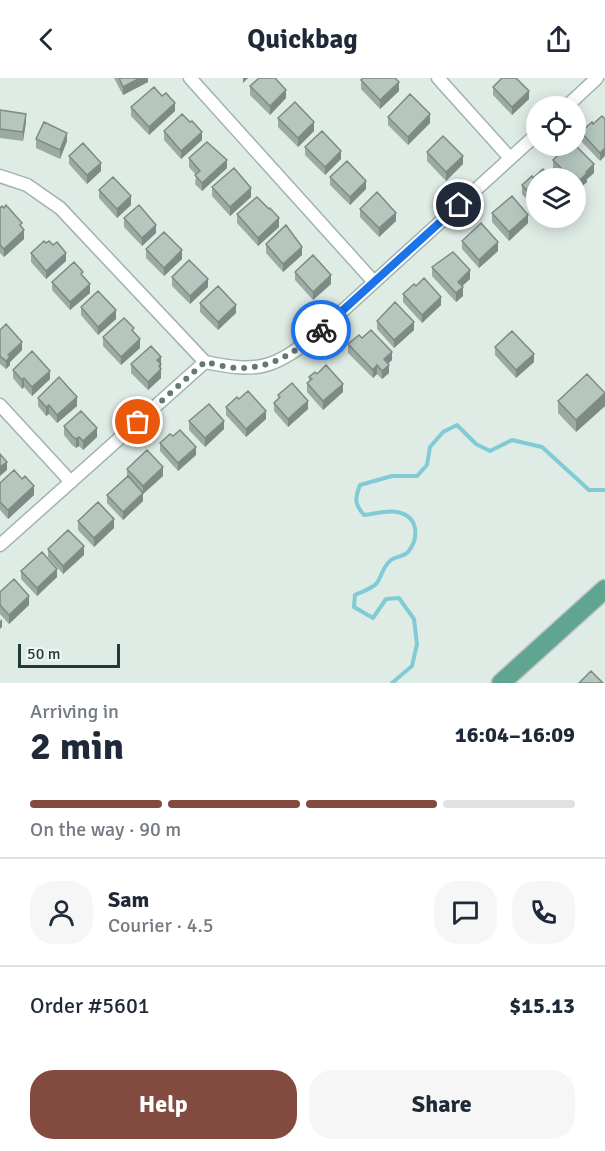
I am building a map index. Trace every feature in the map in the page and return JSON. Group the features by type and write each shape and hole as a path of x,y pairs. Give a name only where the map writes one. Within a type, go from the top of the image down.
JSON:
{"main road":[{"path":"501,683 605,589"}],"street":[{"path":"190,78 374,282"},
{"path":"438,78 510,158"},
{"path":"578,96 597,78"},
{"path":"0,176 27,185 60,208 205,362 237,368 266,366 290,356 526,144"},
{"path":"0,545 205,362"},
{"path":"0,405 70,482"}],"building":[{"path":"119,78 140,78 123,87"},
{"path":"259,78 275,78 286,90 270,106 250,86"},
{"path":"363,78 395,78 399,82 380,100 361,80"},
{"path":"502,78 516,78 529,91 512,107 493,87"},
{"path":"154,87 162,96 166,93 175,103 149,127 131,107"},
{"path":"410,94 430,114 408,137 388,117"},
{"path":"295,102 314,122 298,138 278,118"},
{"path":"0,110 26,114 23,132 0,129"},
{"path":"182,114 202,132 181,151 164,131"},
{"path":"602,116 605,119 605,148 600,153 586,138 586,127 592,122 593,124"},
{"path":"44,122 67,133 60,150 36,139"},
{"path":"322,131 341,151 325,167 305,147"},
{"path":"443,136 463,156 446,172 427,152"},
{"path":"207,142 227,160 202,183 195,175 200,171 189,158"},
{"path":"83,143 101,163 87,175 69,156"},
{"path":"557,156 586,156 594,164 586,172 586,168 561,168 553,160"},
{"path":"347,161 366,181 350,197 330,177"},
{"path":"234,168 251,188 230,207 212,187"},
{"path":"113,177 131,196 117,209 99,190"},
{"path":"377,192 396,213 379,228 360,209"},
{"path":"512,196 526,213 526,217 509,232 492,213"},
{"path":"257,197 279,218 258,238 237,214"},
{"path":"6,205 22,223 20,225 24,230 4,249 0,245 0,208"},
{"path":"139,205 156,225 142,238 124,218"},
{"path":"481,223 498,242 479,260 462,241"},
{"path":"286,225 302,247 283,264 266,244"},
{"path":"164,232 182,250 164,268 146,249"},
{"path":"44,241 46,243 49,241 53,245 57,242 66,253 46,271 31,253"},
{"path":"453,252 470,270 458,282 463,287 456,293 432,267"},
{"path":"313,255 331,275 313,292 295,272"},
{"path":"189,260 208,279 190,296 172,277"},
{"path":"74,262 90,284 70,302 52,282"},
{"path":"424,278 441,297 422,315 403,294"},
{"path":"218,286 236,305 218,322 200,303"},
{"path":"98,291 116,310 98,327 81,307"},
{"path":"395,302 414,322 394,340 377,321"},
{"path":"124,318 134,328 132,330 140,339 121,357 103,337"},
{"path":"6,324 22,342 8,355 10,357 6,361 0,356 0,330"},
{"path":"371,330 392,352 384,359 389,365 382,371 377,365 373,370 348,344 359,335 362,338"},
{"path":"512,331 534,354 516,370 495,347"},
{"path":"151,346 161,357 157,360 161,364 159,366 161,369 148,382 131,364"},
{"path":"32,351 50,371 32,387 13,370"},
{"path":"326,365 343,384 323,401 307,383 312,379 309,377 315,372 317,374"},
{"path":"587,374 605,393 576,420 558,401"},
{"path":"59,377 77,397 57,415 49,405 46,407 38,398"},
{"path":"292,383 308,401 288,419 274,403 280,397 278,395"},
{"path":"248,391 266,411 246,429 226,407"},
{"path":"209,404 224,421 205,438 189,421"},
{"path":"81,411 97,428 83,441 79,437 76,439 72,436 64,426"},
{"path":"180,430 196,447 178,463 160,443 170,434 173,436"},
{"path":"147,450 163,467 143,486 127,469"},
{"path":"0,454 7,462 0,467"},
{"path":"14,470 22,479 25,476 34,486 8,510 0,502 0,483"},
{"path":"128,476 143,493 123,512 107,495"},
{"path":"98,502 114,519 94,538 78,521"},
{"path":"68,530 84,546 63,566 48,549"},
{"path":"42,552 57,569 37,588 21,571"},
{"path":"14,579 29,596 9,615 0,605 0,592"},
{"path":"591,671 603,683 579,683"}],"waterway":[{"path":"392,683 412,666 417,644 414,619 399,598 386,599 373,618 354,607 355,595 374,586 388,563 408,552 414,540 415,528 409,518 397,512 364,515 356,501 360,485 392,476 417,476 427,465 430,447 443,432 457,425 476,444 490,451 512,440 542,447 589,490 605,490"}],"way so far":[{"path":"138,422 205,362 237,368 266,366 290,356 321,330"}],"route":[{"path":"321,330 459,205"}]}
